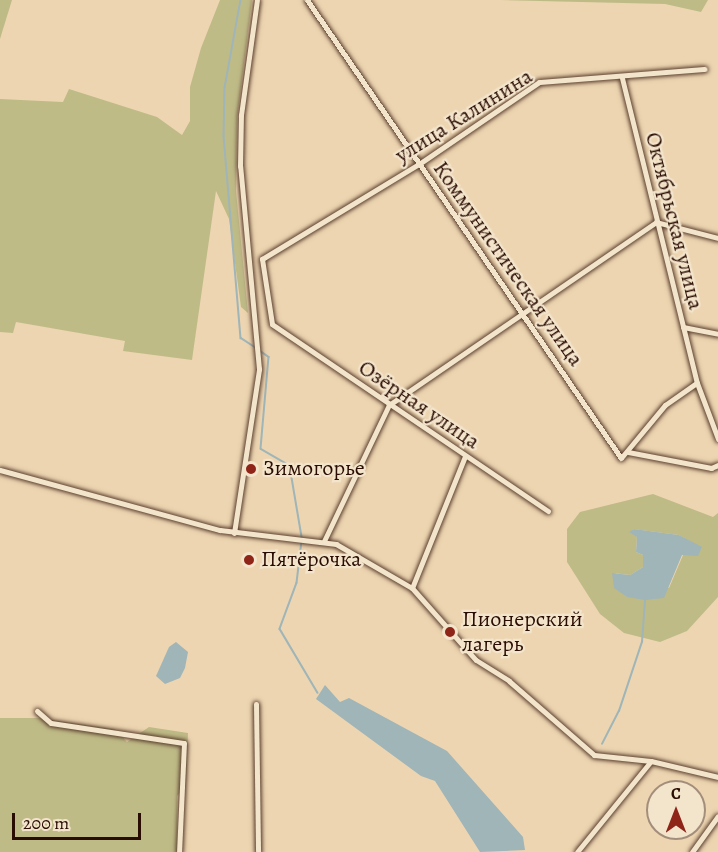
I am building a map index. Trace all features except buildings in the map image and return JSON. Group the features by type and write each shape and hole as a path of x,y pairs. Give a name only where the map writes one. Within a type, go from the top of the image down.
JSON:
{"street":[{"path":"234,533 258,396 257,322 248,267 240,166 241,115 257,0"},
{"name":"Коммунистическая улица","path":"307,0 621,458 627,452"},
{"name":"улица Калинина","path":"272,324 262,259 419,164 539,82 622,78 704,69"},
{"name":"Октябрьская улица","path":"622,78 682,327 697,383 718,439"},
{"path":"324,541 389,405 656,222 718,238"},
{"name":"Озёрная улица","path":"272,324 548,511"},
{"path":"682,327 718,334"},
{"path":"697,383 665,405 627,452 711,468 718,465"},
{"path":"412,588 465,456"},
{"path":"0,470 234,533 336,544 412,588 476,660 509,681 594,754 651,761 718,777"},
{"path":"256,704 258,852"},
{"path":"37,711 51,723 184,743 178,852"},
{"path":"577,852 651,761"},
{"path":"692,852 718,816"}],"shaded area":[{"path":"0,0 12,0 0,39"},
{"path":"220,0 252,0 237,118 236,191 248,313 241,307 229,219 216,191 192,360 123,351 125,341 16,322 13,333 0,332 0,99 63,102 69,89 157,117 182,135 190,121 190,87 201,48"},
{"path":"501,0 708,0 701,12 665,4"},
{"path":"653,494 713,517 718,513 718,597 687,631 660,642 624,633 600,614 567,562 567,529 580,512","holes":["633,529 679,535 689,541 669,588 613,573 630,575 643,567 643,555 636,552 637,537"]},
{"path":"0,718 38,718 115,729 127,742 149,727 188,733 186,786 177,796 177,852 0,852"}],"water":[{"path":"634,529 679,535 702,547 698,556 682,555 664,598 645,600 627,597 614,588 612,573 630,575 643,567 643,555 636,552 637,537 629,532"},
{"path":"176,642 188,652 185,668 180,678 165,684 156,676 169,647"},
{"path":"325,685 340,702 349,698 447,751 523,837 525,850 480,852 435,781 421,776 316,699"}],"waterway":[{"path":"241,0 225,88 224,136 241,338 255,347"},
{"path":"259,350 269,357 261,449 290,466 302,537"},
{"path":"302,541 297,583 280,629 318,693"},
{"path":"602,744 619,711 642,642 645,601"}],"place":[{"name":"Зимогорье","path":"251,469"},
{"name":"Пятёрочка","path":"249,560"},
{"name":"Пионерский лагерь","path":"450,632"}]}
